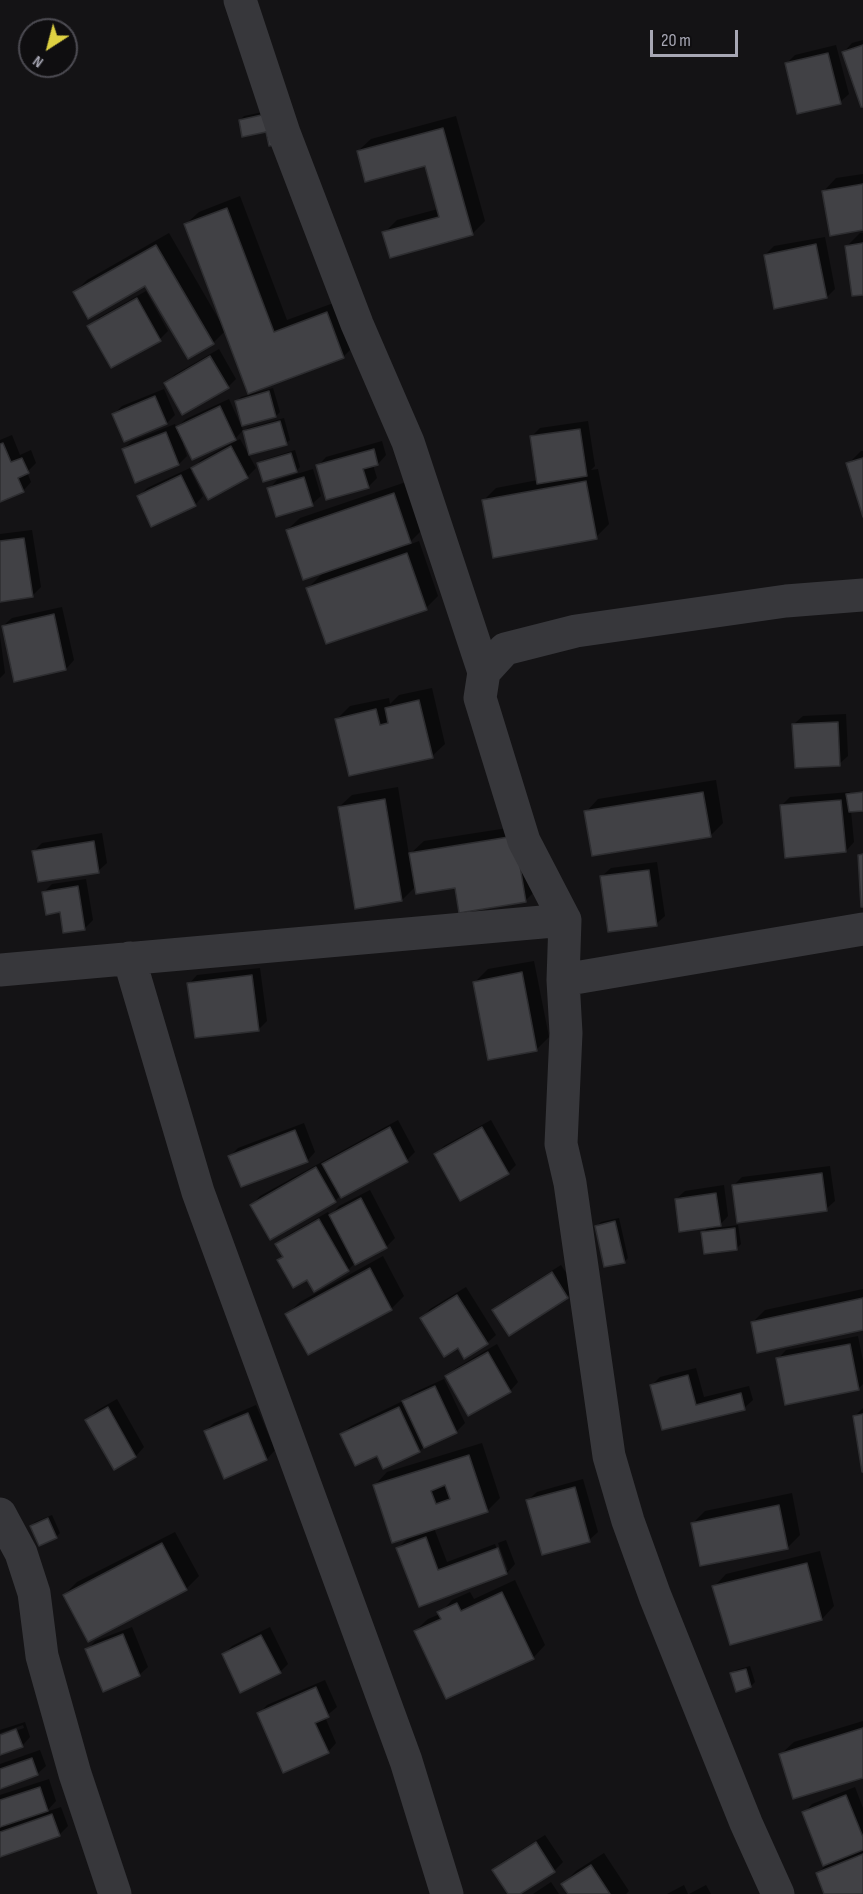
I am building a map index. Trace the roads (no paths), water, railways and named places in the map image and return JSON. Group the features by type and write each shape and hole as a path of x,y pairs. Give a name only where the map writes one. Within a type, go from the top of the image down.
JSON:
{"street":[{"path":"240,0 289,145 357,324 408,442 484,672 480,698 524,841 565,920 563,980 566,1033 561,1144 572,1194 609,1456 628,1521 655,1596 746,1823 778,1894"},
{"path":"484,672 505,649 576,631 786,601 863,595"},
{"path":"0,970 565,920"},
{"path":"563,980 863,928"},
{"path":"129,958 198,1192 406,1761 447,1894"},
{"path":"0,1514 21,1553 34,1593 42,1656 75,1774 115,1894"}]}
